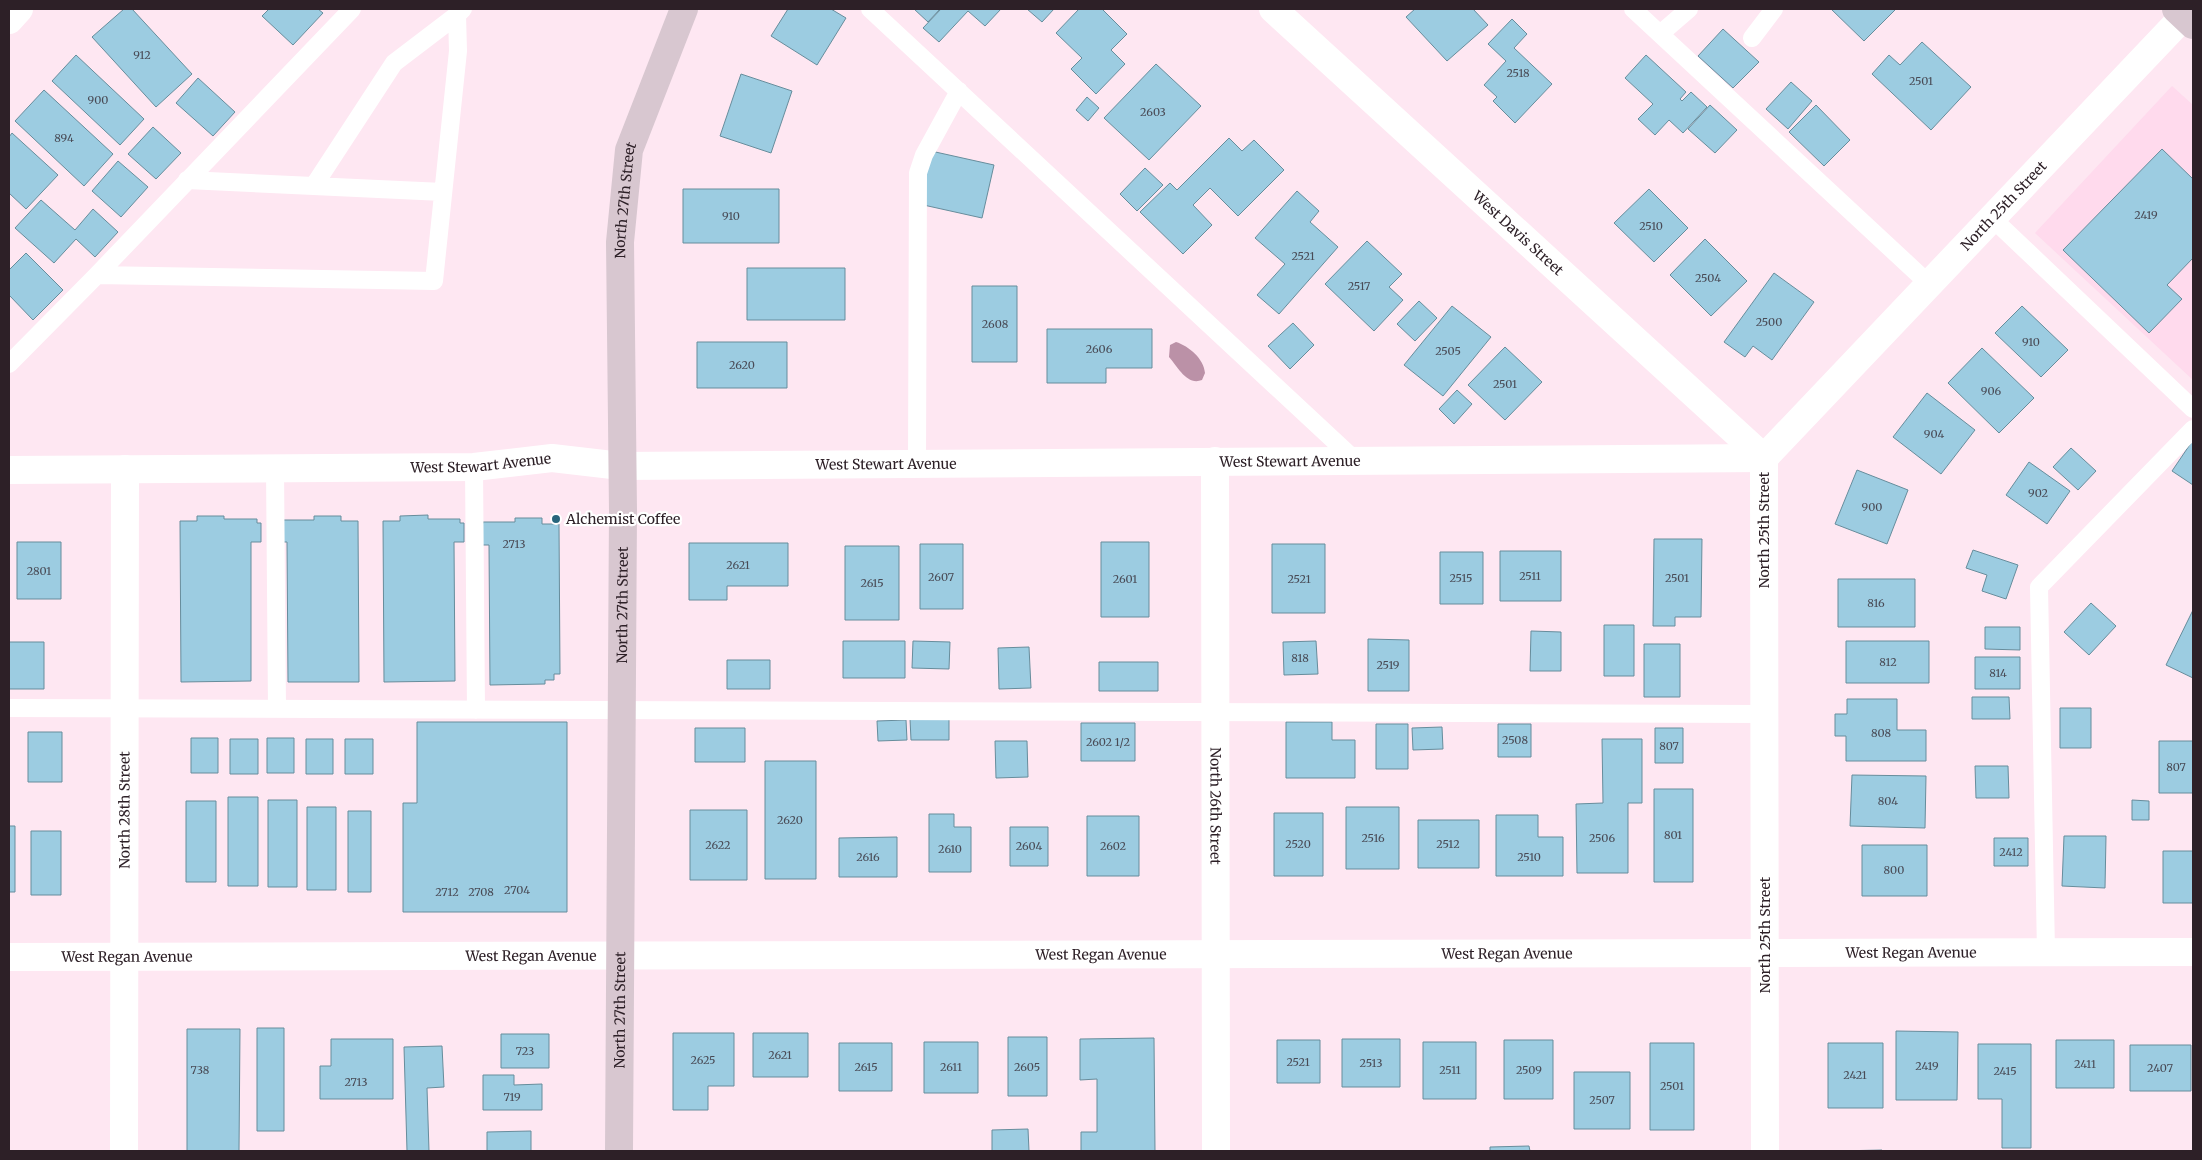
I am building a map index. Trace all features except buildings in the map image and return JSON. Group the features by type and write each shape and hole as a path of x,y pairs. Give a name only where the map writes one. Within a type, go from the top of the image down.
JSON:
{"street":[{"path":"9,20 20,9"},
{"name":"North 27th Street","path":"619,1151 620,710 623,511 620,242 629,150 684,9"},
{"name":"West Davis Street","path":"1273,9 1764,458"},
{"name":"North 25th Street","path":"1765,1151 1764,458 2184,17"},
{"name":"West Stewart Avenue","path":"9,470 474,467 552,458 621,466 1764,458"},
{"name":"North 26th Street","path":"1215,462 1216,1151"},
{"name":"North 28th Street","path":"124,1151 125,469"},
{"name":"West Regan Avenue","path":"9,957 2193,952"}],"lane":[{"path":"9,364 352,9"},
{"path":"870,9 1356,461"},
{"path":"1634,9 1929,284"},
{"path":"1660,34 1689,9"},
{"path":"1752,38 1774,9"},
{"path":"315,184 394,63 460,12"},
{"path":"97,275 434,281 458,51 460,12"},
{"path":"917,464 918,172 924,155 959,91"},
{"path":"187,180 315,184 443,192"},
{"path":"1992,218 2193,409"},
{"path":"2046,952 2039,587 2193,429"},
{"path":"474,467 476,710"},
{"path":"275,468 277,709"},
{"path":"9,708 1764,714"}],"shaded area":[{"path":"2172,86 2193,105 2193,380 2035,233"},
{"path":"1176,342 1191,350 1199,358 1205,373 1202,380 1197,381 1187,378 1169,357 1170,345"}],"place":[{"name":"Alchemist Coffee","path":"556,519"}]}
